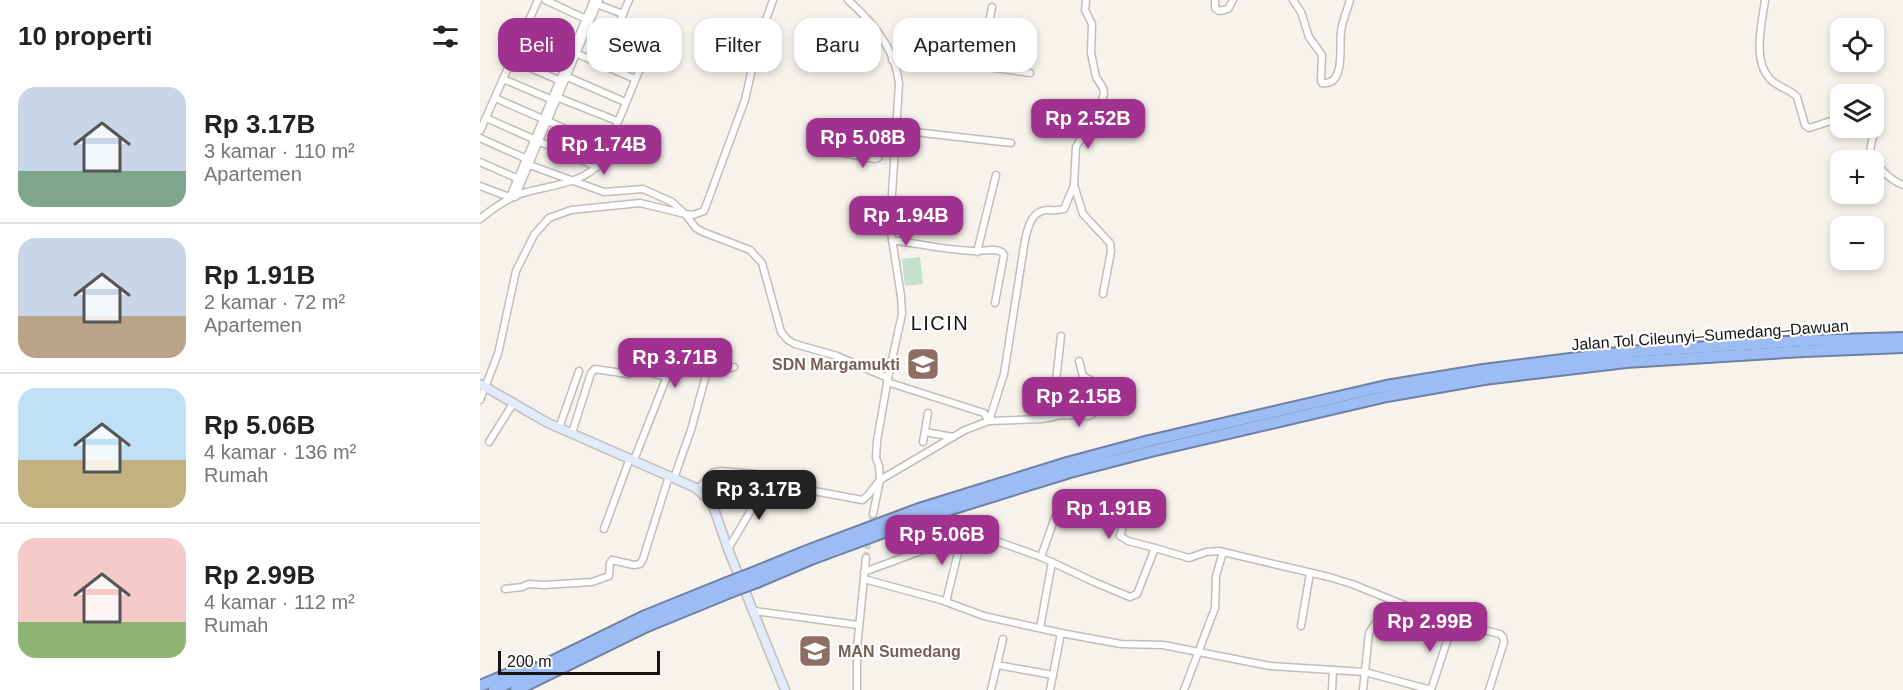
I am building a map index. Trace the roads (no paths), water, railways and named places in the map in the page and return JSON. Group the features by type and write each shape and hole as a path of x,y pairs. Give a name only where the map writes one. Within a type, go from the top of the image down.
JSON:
{"highway":[{"name":"Jalan Tol Cileunyi–Sumedang–Dawuan","path":"755,578 807,551 919,509 1067,463 1149,441 1386,386 1483,370 1626,352 1803,341 1903,338"},
{"name":"Jalan Tol Cileunyi–Sumedang–Dawuan","path":"494,690 643,617 922,518 1070,472 1151,450 1388,396 1484,380 1626,362 1792,351 1903,347"},
{"name":"Jalan Tol Cileunyi–Sumedang–Dawuan","path":"516,690 729,587"},
{"path":"480,686 506,674 585,646"}],"street":[{"path":"530,18 538,0"},
{"path":"545,0 587,20"},
{"path":"620,18 628,0"},
{"path":"480,400 483,385 498,354 516,271 534,235 549,218 571,210 640,203 685,214 700,214 706,208 746,100 758,42 772,0"},
{"path":"848,0 876,26 897,71 900,84 890,226 902,315 887,380 876,456 880,480 873,514"},
{"path":"989,421 1004,374 1025,240 1030,222 1041,211 1064,209 1074,185 1076,147 1084,134 1092,127 1104,94 1096,77 1091,53 1092,24 1085,10 1086,0"},
{"path":"1215,0 1215,8 1219,11 1228,9 1233,0"},
{"path":"1293,0 1301,12 1309,37 1322,56 1321,82 1326,84 1332,82 1337,75 1342,24 1350,0"},
{"path":"1765,0 1760,53 1764,72 1771,81 1797,97 1805,125 1809,128 1830,121"},
{"path":"589,18 596,2 622,14"},
{"path":"990,18 992,7"},
{"path":"575,51 587,22"},
{"path":"575,40 579,42"},
{"path":"575,53 635,79"},
{"path":"480,131 506,72"},
{"path":"546,72 625,102"},
{"path":"511,198 566,72"},
{"path":"480,219 511,198 570,181 590,173 597,167 608,147 638,72"},
{"path":"1023,72 1030,73"},
{"path":"503,79 617,121"},
{"path":"495,98 608,147"},
{"path":"486,118 597,167"},
{"path":"897,130 1011,143"},
{"path":"480,138 570,181 609,193 634,188 643,189 668,200 685,214 696,228 745,247 755,254 762,263 783,336 795,344 837,356 887,380 984,413 989,421"},
{"path":"1873,138 1870,144 1872,156 1896,182 1903,185"},
{"path":"824,148 874,159 878,158 886,141 896,141"},
{"path":"480,162 519,180"},
{"path":"976,252 996,175"},
{"path":"1074,185 1083,214 1110,243 1111,251 1103,294"},
{"path":"480,186 511,198"},
{"path":"892,240 976,252 990,248 1004,253 995,303"},
{"path":"1052,417 1062,336"},
{"path":"604,529 676,356 729,369 734,367"},
{"path":"698,490 709,476 718,471 755,474 787,486 862,500 880,480 965,430 989,421 1089,416 1097,411 1101,398 1100,391 1094,382 1083,376 1078,361"},
{"path":"505,589 529,584 592,582 609,576 612,561 640,564 671,477 691,430 709,364"},
{"path":"572,433 591,374 595,369 628,374 635,368 666,377"},
{"path":"559,428 579,371"},
{"path":"483,385 548,423 698,490 712,503 728,549 785,690"},
{"path":"489,442 514,402"},
{"path":"923,442 928,414"},
{"path":"925,432 952,437"},
{"path":"728,549 769,480"},
{"path":"1131,500 1120,536 1128,541 1189,558 1206,552 1223,552 1310,573 1352,584 1396,603 1453,623 1500,634 1504,642 1489,690"},
{"path":"1041,556 1055,517"},
{"path":"864,575 974,533 1041,556 1130,597 1137,594 1155,548"},
{"path":"946,602 962,536"},
{"path":"1184,690 1207,635 1215,608 1216,576 1223,552"},
{"path":"857,690 858,625 866,558"},
{"path":"1040,627 1052,562"},
{"path":"1301,626 1310,573"},
{"path":"864,575 997,620 1061,633 1121,644 1163,645 1270,666 1365,672 1431,690 1453,623"},
{"path":"1363,690 1371,629 1378,618 1396,603"},
{"path":"754,611 858,625"},
{"path":"1050,690 1061,633"},
{"path":"991,690 1003,639"},
{"path":"997,665 1053,675"},
{"path":"1332,690 1333,670"}],"tunnel":[{"path":"866,558 873,514"}],"place":[{"name":"SDN Margamukti","path":"923,364"},
{"name":"MAN Sumedang","path":"815,651"}],"district":[{"name":"LICIN","path":"940,323"}]}
